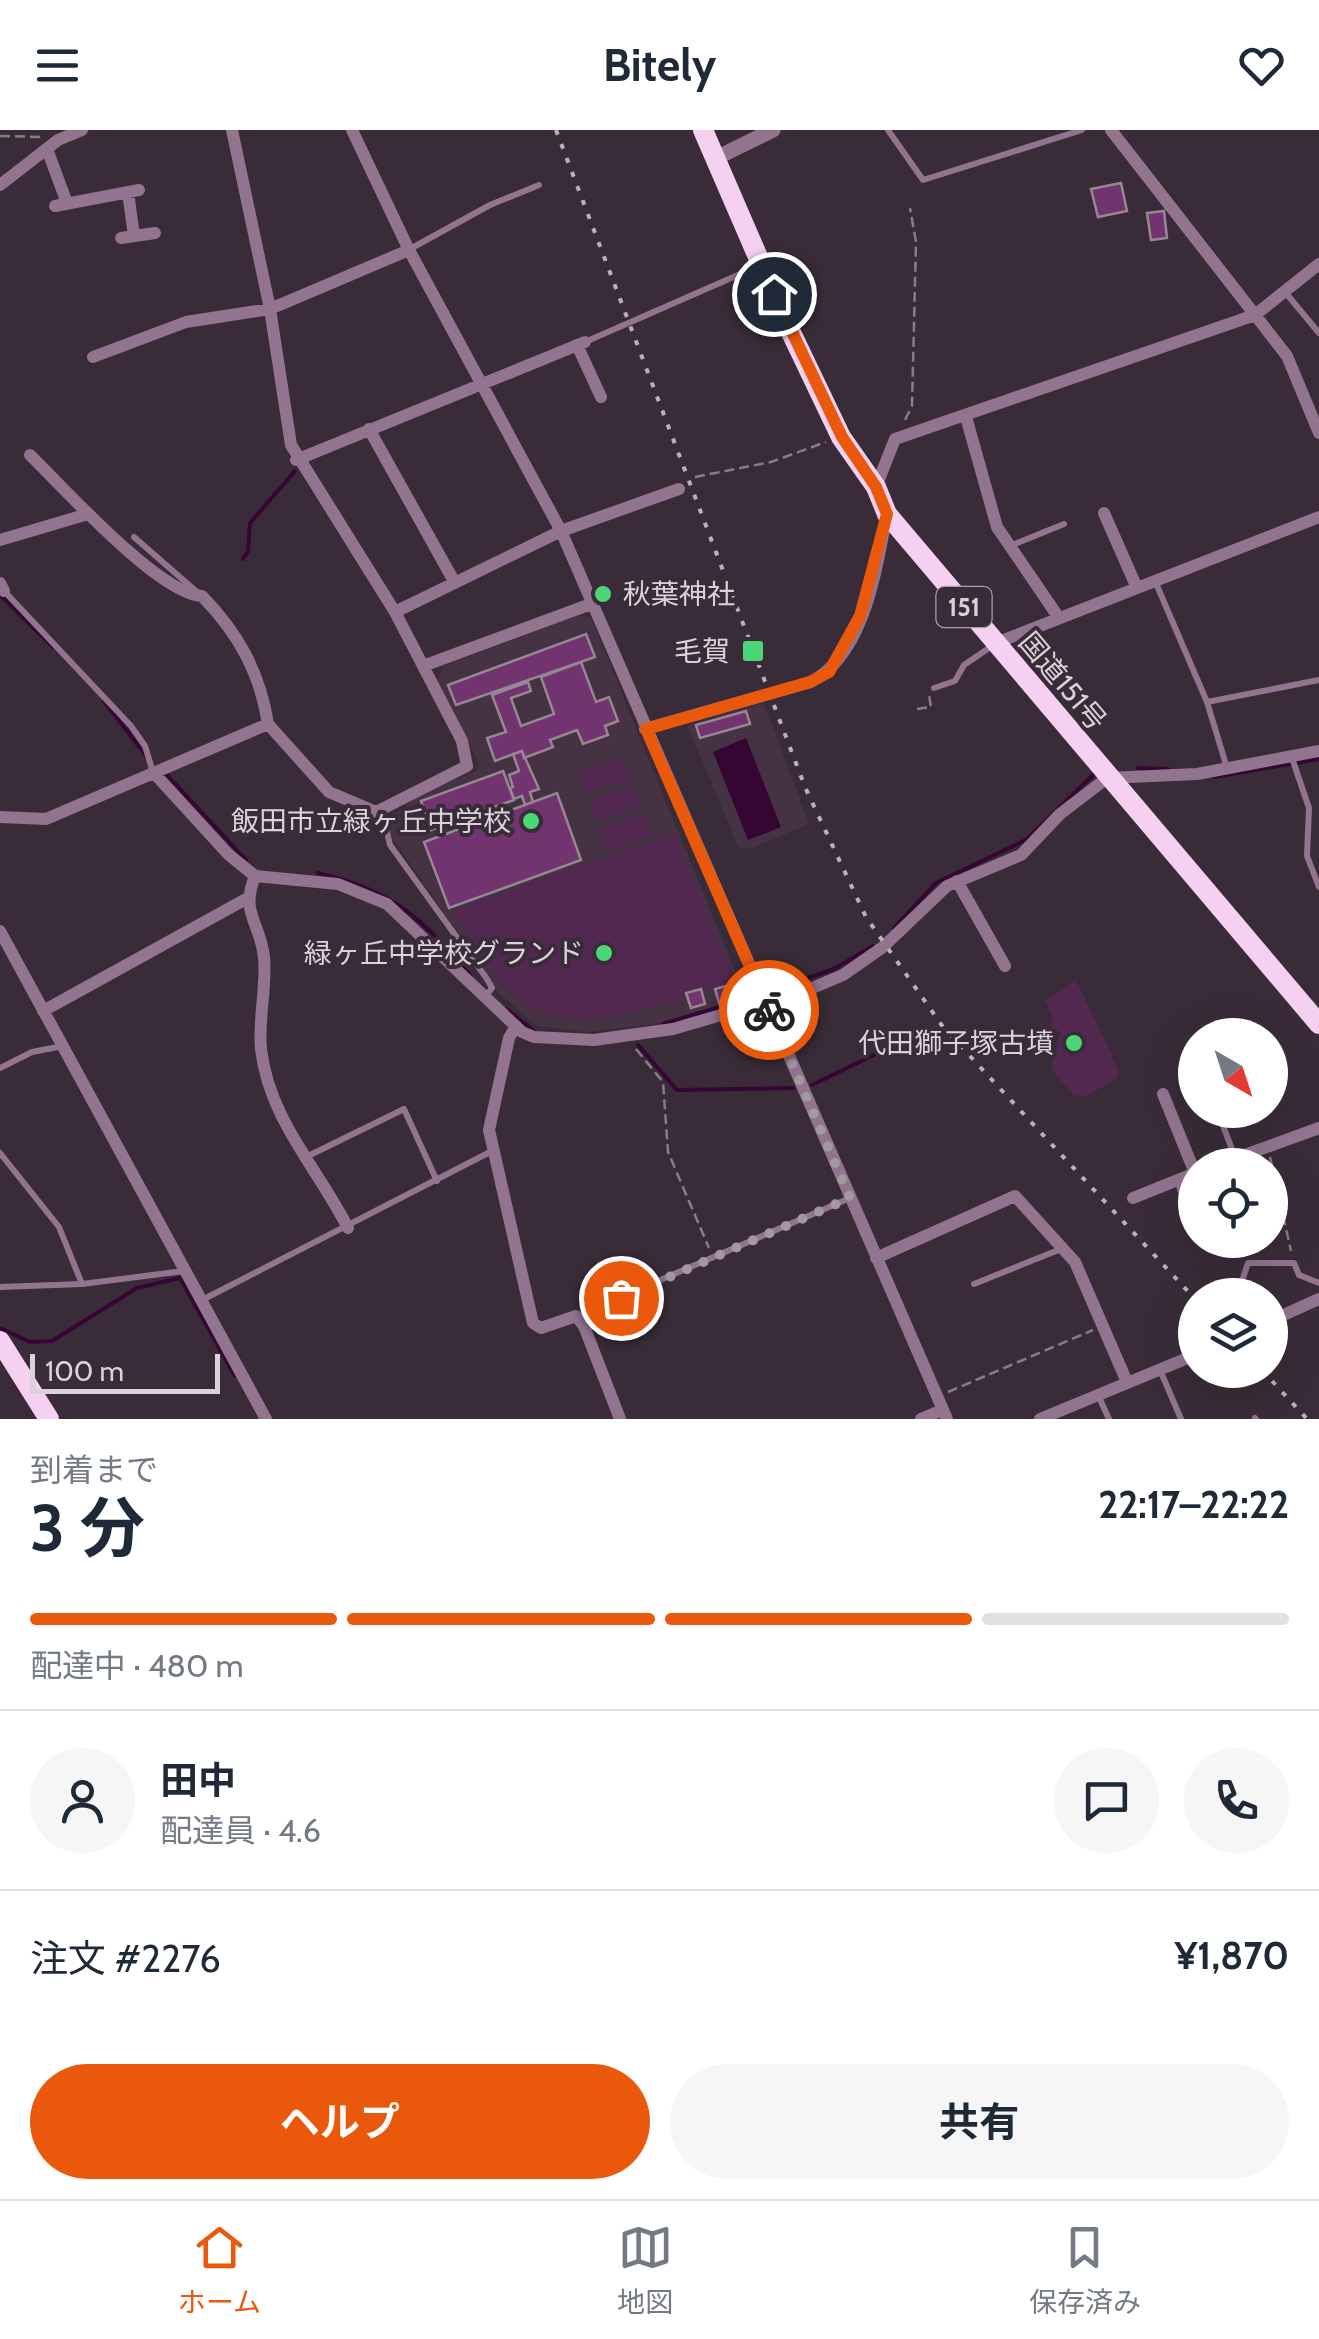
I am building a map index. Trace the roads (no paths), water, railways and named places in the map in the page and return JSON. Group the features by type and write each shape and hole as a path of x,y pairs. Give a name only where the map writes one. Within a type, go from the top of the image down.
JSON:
{"highway":[{"name":"国道151号","path":"703,130 787,324 842,437 876,487 887,514 1106,778 1319,1024"},
{"path":"1,1345 49,1419"}],"street":[{"path":"0,185 53,145 81,130"},
{"path":"30,455 88,514 184,595 202,596 252,661 268,724 328,792 358,807 382,811 419,787 467,766 462,741 395,612 296,460 270,309 232,130"},
{"path":"352,130 408,250 561,530 942,1408 921,1419"},
{"path":"716,158 773,130"},
{"path":"1111,130 1287,356 1314,407 1319,432"},
{"path":"53,145 61,205 133,191 128,237 155,233"},
{"path":"93,357 186,322 270,309 408,250"},
{"path":"876,487 895,439 966,418 1255,315 1319,264"},
{"path":"296,460 581,344 601,398"},
{"path":"966,418 988,500 1008,547 1059,618"},
{"path":"369,429 455,583"},
{"path":"395,612 561,530 679,489"},
{"path":"1104,513 1137,588"},
{"path":"0,540 88,514"},
{"path":"646,729 810,682 829,672 860,616 887,514"},
{"path":"996,644 1319,517"},
{"path":"423,666 591,604"},
{"path":"0,817 46,818 150,769 268,724"},
{"path":"150,769 228,854 255,876 338,884 375,898 406,920 488,994 516,1026 534,1037 563,1040 674,1029 843,976 893,939 930,898 956,881 1021,855 1060,814 1106,778 1227,770 1293,761 1319,751"},
{"path":"255,876 246,900 264,956 260,1046 266,1081 282,1121 348,1228"},
{"path":"956,881 1006,966"},
{"path":"43,1010 246,900"},
{"path":"0,931 266,1419"},
{"path":"516,1026 492,1103 492,1152 533,1323 542,1328 576,1316 584,1326 620,1419"},
{"path":"1163,1094 1185,1148"},
{"path":"1264,1148 1319,1128"},
{"path":"1133,1198 1178,1181"},
{"path":"876,1258 1014,1196 1075,1262 1128,1382"},
{"path":"1288,1313 1319,1300"},
{"path":"1040,1419 1068,1414 1098,1396 1178,1362"}],"lane":[{"path":"888,130 923,180 1082,130"},
{"path":"408,250 490,205 539,185"},
{"path":"581,344 754,268"},
{"path":"1285,291 1319,334"},
{"path":"1008,547 1064,524"},
{"path":"134,537 202,596"},
{"path":"1155,581 1206,702 1227,770"},
{"path":"2,587 103,693 147,752 150,769"},
{"path":"934,688 955,681 964,665 996,644"},
{"path":"1206,702 1319,680"},
{"path":"1293,761 1308,808 1307,856 1319,887"},
{"path":"382,811 390,844 488,994"},
{"path":"0,1068 32,1052 62,1046"},
{"path":"305,1158 404,1109 438,1180"},
{"path":"201,1300 492,1152"},
{"path":"0,1154 59,1227 82,1284"},
{"path":"576,1316 850,1198"},
{"path":"974,1284 1062,1248"},
{"path":"1243,1278 1248,1263 1294,1263 1300,1275 1319,1283"},
{"path":"0,1287 82,1284 186,1270"},
{"path":"1160,1369 1181,1419"},
{"path":"1098,1396 1109,1419"}],"waterway":[{"path":"243,559 248,551 250,523 295,471"},
{"path":"0,595 53,647"},
{"path":"104,701 147,757"},
{"path":"1214,777 1319,759"},
{"path":"1138,768 1168,769"},
{"path":"167,775 246,860"},
{"path":"894,928 936,883 1026,840 1093,775"},
{"path":"318,873 366,888 404,909 470,975"},
{"path":"769,991 834,969 873,946"},
{"path":"663,1024 749,998"},
{"path":"506,1009 534,1031"},
{"path":"812,1085 919,1033"},
{"path":"638,1045 677,1090 793,1088"},
{"path":"0,1328 30,1342 52,1341 137,1288 180,1278 235,1376"}],"railway":[{"path":"556,130 805,787 866,917 943,1027 1178,1281"},
{"path":"1279,1388 1307,1419"}],"place":[{"name":"秋葉神社","path":"603,594"},
{"name":"毛賀","path":"753,651"},
{"name":"飯田市立緑ヶ丘中学校","path":"531,821"},
{"name":"緑ヶ丘中学校グランド","path":"604,953"},
{"name":"代田獅子塚古墳","path":"1074,1043"}]}
